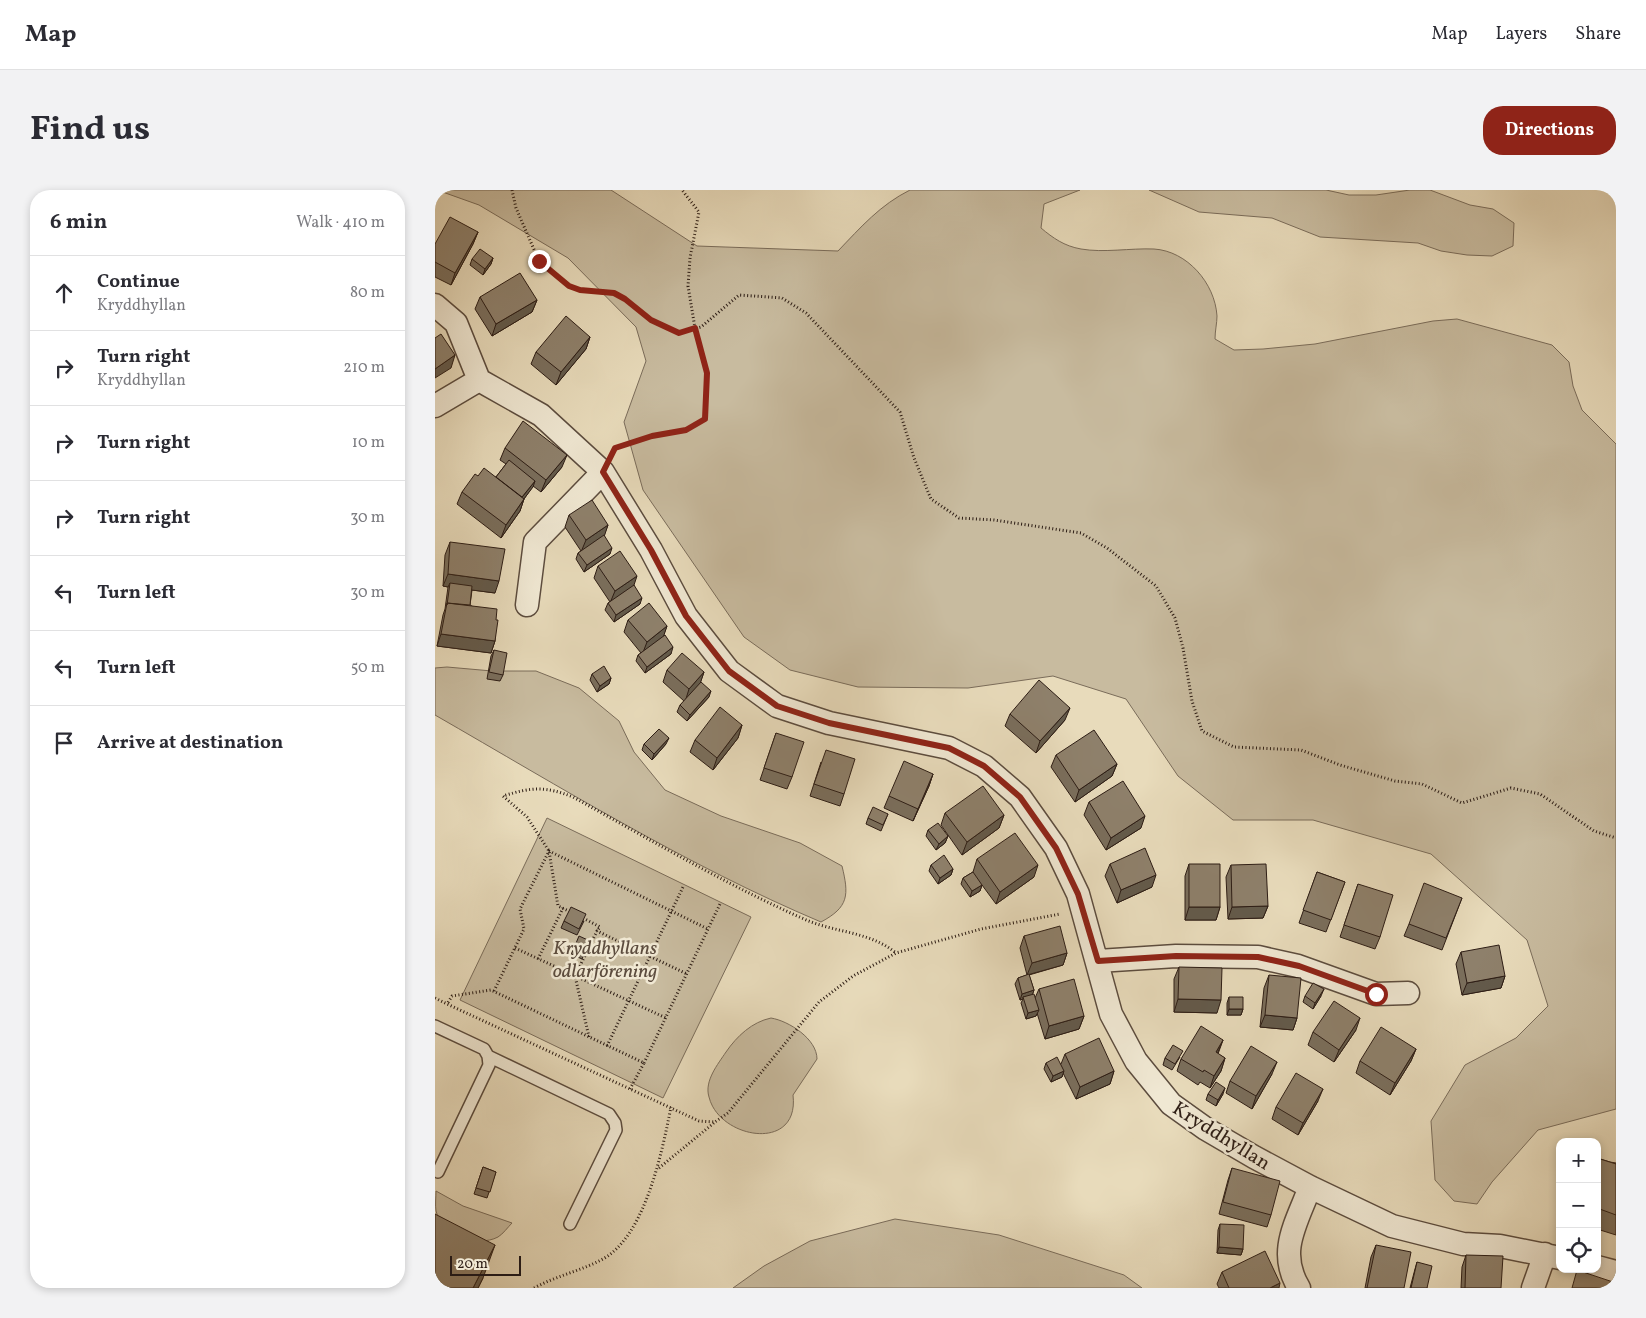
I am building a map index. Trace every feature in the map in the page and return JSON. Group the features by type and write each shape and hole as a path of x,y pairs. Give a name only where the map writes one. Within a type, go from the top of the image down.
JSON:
{"street":[{"path":"435,304 456,322 479,380 435,406"},
{"name":"Kryddhyllan","path":"479,380 541,415 603,472 651,550 686,616 729,671 777,706 829,723 949,748 984,766 1020,797 1056,848 1082,909 1098,961 1111,1014 1136,1061 1171,1104 1206,1129 1310,1188 1392,1226 1463,1244 1500,1246 1553,1256 1533,1288"},
{"path":"527,605 535,542 603,472"},
{"path":"1098,961 1176,956 1258,957 1299,966 1376,994 1407,993"},
{"path":"1299,1288 1290,1273 1287,1257 1292,1234 1310,1188"},
{"path":"1601,1268 1616,1272"}],"lane":[{"path":"435,1026 484,1049 488,1056 489,1065 439,1172"},
{"path":"488,1056 609,1114 615,1122 616,1130 570,1224"}],"path":[{"path":"512,190 516,208 539,261 569,286 580,290 614,293 625,299 651,320 679,333 707,322 739,295 782,298 806,314 900,412 914,458 931,499 959,518 994,520 1081,533 1107,548 1156,586 1175,618 1183,648 1192,700 1201,731 1234,747 1301,750 1340,765 1395,782 1422,784 1462,803 1511,788 1540,794 1594,831 1616,838"},
{"path":"603,472 615,448 652,436 686,430 705,419 707,373 695,328 688,286 690,258 699,212 682,190"},
{"path":"589,1037 575,976 600,927 558,906 549,851 527,817 503,796 533,788 546,788 573,797 745,891 807,920 872,938 885,944 896,953"},
{"path":"549,851 708,929"},
{"path":"494,991 524,929 520,909 549,851"},
{"path":"607,1046 683,887"},
{"path":"630,1089 720,904"},
{"path":"538,959 563,908"},
{"path":"658,1169 728,1113 819,1002 853,976 896,953 981,929 1082,909"},
{"path":"597,931 687,974"},
{"path":"515,948 666,1018"},
{"path":"447,1004 452,996 479,990 494,991 644,1063"},
{"path":"435,998 699,1121 715,1122"},
{"path":"534,1288 563,1274 601,1260 618,1249 639,1215 658,1169 671,1108"}],"green space":[{"path":"437,190 611,190 697,246 838,251 889,202 910,190 1080,190 1044,204 1041,228 1059,241 1081,249 1099,251 1154,249 1166,251 1188,262 1205,281 1211,292 1217,316 1215,339 1234,350 1315,344 1433,321 1457,319 1552,345 1569,362 1573,386 1582,410 1616,444 1616,1109 1538,1130 1492,1182 1477,1204 1454,1201 1435,1180 1431,1121 1465,1065 1516,1038 1548,1006 1527,940 1431,854 1313,820 1233,820 1178,776 1126,699 1053,676 968,688 858,687 790,670 744,637 643,490 624,422 646,361 636,327 568,258 479,205"},
{"path":"1149,190 1326,190 1349,195 1376,195 1410,190 1430,190 1470,205 1493,209 1514,223 1513,246 1492,256 1467,255 1441,251 1418,243 1320,237 1272,218 1199,212"},
{"path":"447,667 492,671 536,671 579,688 619,721 634,752 665,790 721,816 800,843 842,866 846,893 842,905 837,911 821,922 771,900 673,851 577,798 435,715 435,668"},
{"name":"Kryddhyllans odlarförening","path":"547,818 751,917 663,1098 460,1000"},
{"path":"771,1018 786,1023 801,1032 812,1045 817,1059 793,1095 792,1113 784,1126 772,1132 757,1134 727,1123 716,1111 709,1097 708,1085 716,1067 726,1052 745,1030"},
{"path":"436,1191 463,1206 512,1223 500,1236 490,1240 480,1241 461,1237 445,1227 440,1219 436,1211"},
{"path":"895,1219 999,1235 1124,1275 1142,1288 733,1288 764,1266 810,1241"}],"building":[{"path":"450,217 478,232 455,273 435,262 435,244"},
{"path":"480,249 493,258 485,269 472,259"},
{"path":"520,273 537,300 496,324 480,297"},
{"path":"566,316 590,337 561,372 536,352"},
{"path":"441,334 455,355 435,369 435,338"},
{"path":"523,421 567,455 546,480 505,448"},
{"path":"509,460 535,481 522,497 496,477"},
{"path":"484,468 524,499 506,525 462,492 475,474 478,476"},
{"path":"592,500 608,525 586,540 569,515"},
{"path":"604,535 612,548 587,565 578,553"},
{"path":"450,542 505,549 499,581 448,574"},
{"path":"620,551 637,576 615,591 598,566"},
{"path":"450,583 472,586 470,605 447,603"},
{"path":"634,585 642,598 616,615 608,603"},
{"path":"447,603 497,609 496,620 498,620 495,641 441,634"},
{"path":"649,603 667,626 647,642 628,620"},
{"path":"665,635 673,647 647,667 638,655"},
{"path":"494,650 507,653 503,675 489,672"},
{"path":"682,653 704,672 689,689 667,670"},
{"path":"604,666 611,678 600,686 592,674"},
{"path":"1039,680 1070,708 1040,741 1010,714"},
{"path":"701,682 711,691 690,715 680,705"},
{"path":"720,707 742,725 717,758 695,740"},
{"path":"659,729 669,738 654,754 644,744"},
{"path":"1094,730 1117,764 1079,790 1056,755"},
{"path":"776,733 804,742 792,777 764,768"},
{"path":"826,750 855,759 844,794 814,784"},
{"path":"904,761 933,774 918,809 889,796"},
{"path":"1123,781 1145,816 1111,838 1089,802"},
{"path":"983,786 1004,815 967,842 945,813"},
{"path":"873,807 888,814 883,825 868,818"},
{"path":"938,823 948,836 939,844 928,830"},
{"path":"1015,833 1038,865 1000,892 977,859"},
{"path":"1145,848 1156,875 1121,890 1110,864"},
{"path":"944,855 953,869 940,878 931,865"},
{"path":"1189,864 1220,864 1220,907 1189,907"},
{"path":"1266,864 1268,906 1232,907 1231,865"},
{"path":"973,872 982,885 972,891 963,878"},
{"path":"1317,872 1345,882 1331,920 1303,910"},
{"path":"1424,883 1462,898 1446,938 1409,924"},
{"path":"1358,884 1393,895 1380,937 1344,925"},
{"path":"571,907 586,914 579,929 564,921"},
{"path":"1060,926 1067,953 1032,963 1024,936"},
{"path":"579,936 590,941 584,953 574,948"},
{"path":"1499,945 1505,976 1467,983 1461,952"},
{"path":"1179,967 1222,968 1221,1000 1178,999"},
{"path":"1029,974 1034,990 1022,994 1018,978"},
{"path":"1269,975 1301,978 1297,1018 1265,1015"},
{"path":"1074,979 1084,1016 1049,1026 1039,989"},
{"path":"1313,983 1324,989 1315,1003 1305,996"},
{"path":"1034,994 1039,1010 1028,1013 1023,997"},
{"path":"1229,997 1243,997 1243,1009 1229,1009"},
{"path":"1334,1001 1360,1018 1339,1050 1313,1032"},
{"path":"1201,1026 1223,1040 1216,1052 1225,1058 1214,1076 1181,1059"},
{"path":"1381,1027 1416,1049 1395,1083 1360,1061"},
{"path":"1099,1038 1114,1071 1080,1087 1065,1054"},
{"path":"1173,1045 1183,1051 1175,1064 1165,1058"},
{"path":"1251,1046 1277,1062 1256,1096 1230,1081"},
{"path":"1057,1057 1064,1071 1053,1076 1046,1063"},
{"path":"1296,1073 1323,1089 1303,1123 1276,1107"},
{"path":"1216,1082 1225,1088 1218,1100 1208,1094"},
{"path":"1601,1159 1616,1164 1616,1215 1601,1209"},
{"path":"483,1167 496,1172 490,1192 476,1188"},
{"path":"1232,1168 1280,1181 1271,1215 1223,1202"},
{"path":"435,1214 495,1245 473,1288 444,1288 435,1283"},
{"path":"1220,1224 1244,1225 1243,1249 1219,1247"},
{"path":"1376,1245 1411,1252 1404,1288 1367,1288"},
{"path":"1265,1251 1280,1283 1270,1288 1229,1288 1222,1272"},
{"path":"1466,1255 1503,1256 1501,1288 1465,1288"},
{"path":"1417,1262 1432,1266 1427,1288 1411,1288"},
{"path":"1576,1273 1586,1273 1616,1283 1616,1288 1572,1288"}],"route":[{"path":"539,261 569,286 580,290 614,293 625,299 651,320 679,333 695,328 707,373 705,419 686,430 652,436 615,448 603,472 651,550 686,616 729,671 777,706 829,723 949,748 984,766 1020,797 1056,848 1078,894 1098,961 1176,956 1258,957 1299,966 1376,994"}]}
